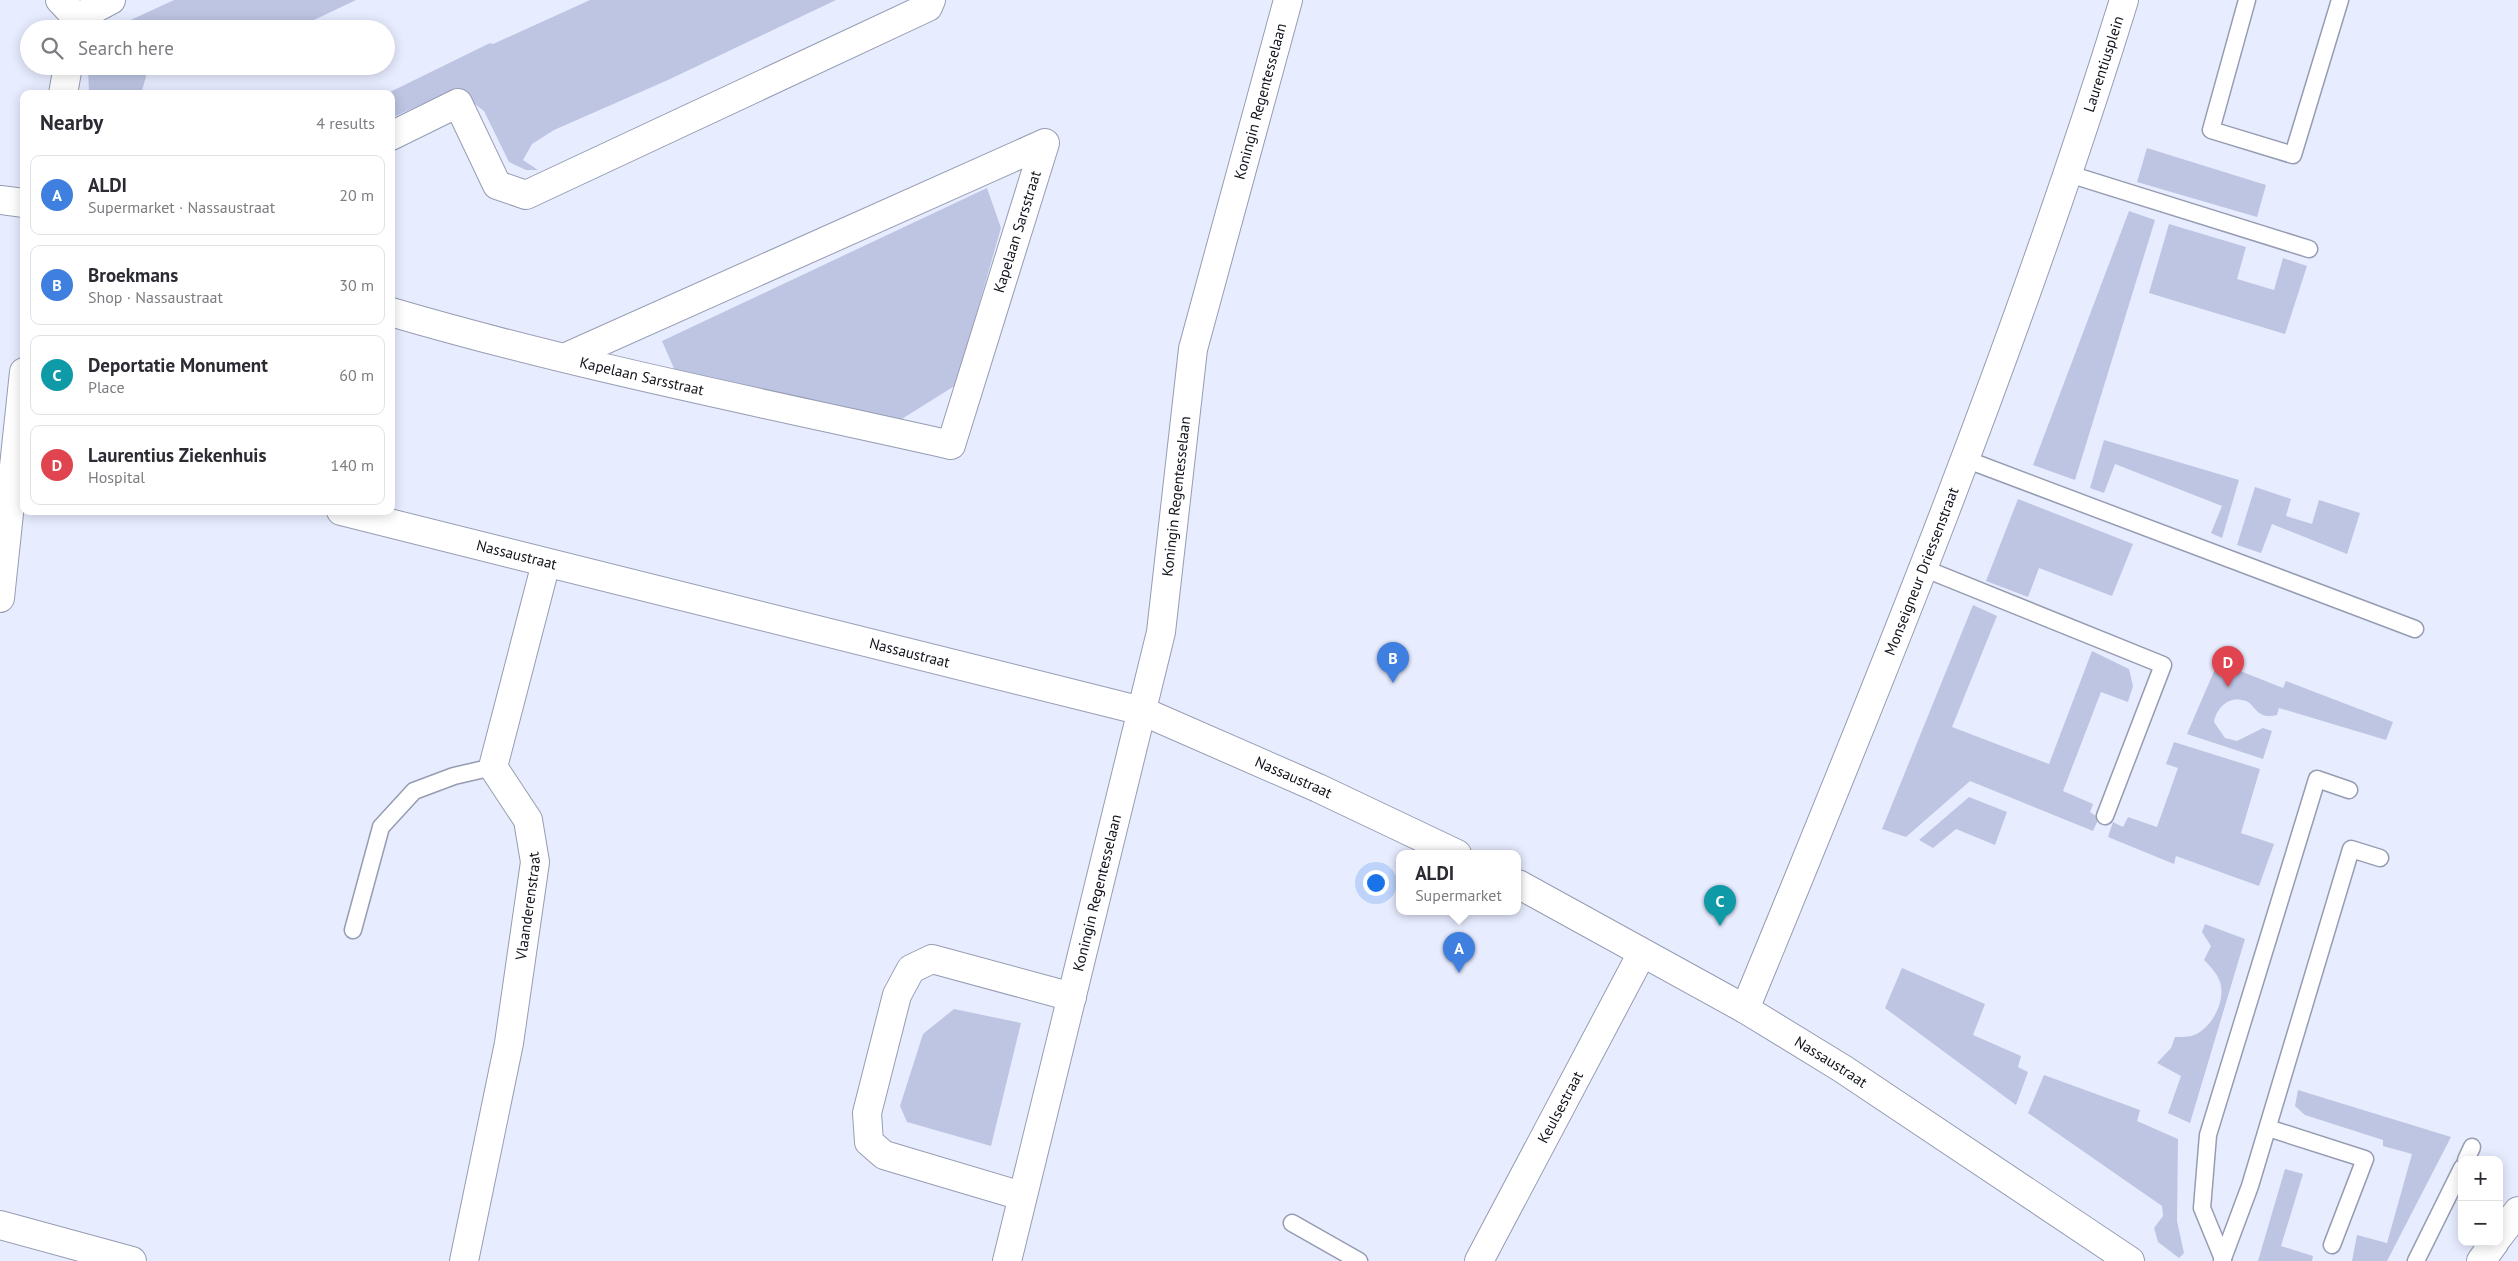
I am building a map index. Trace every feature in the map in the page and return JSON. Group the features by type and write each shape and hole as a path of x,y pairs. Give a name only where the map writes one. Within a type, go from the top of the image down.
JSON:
{"street":[{"path":"71,16 111,0"},
{"path":"395,134 458,104 497,185 526,195 920,11 928,7 931,0"},
{"name":"Koningin Regentesselaan","path":"1007,1261 1161,632 1193,349 1288,0"},
{"name":"Laurentiusplein","path":"2085,127 2124,0"},
{"path":"64,90 66,75"},
{"name":"Monseigneur Driessenstraat","path":"1745,1009 1838,786 1923,568 1965,459 2085,127"},
{"name":"Kapelaan Sarsstraat","path":"395,313 492,342 951,445 1045,143 564,358"},
{"path":"0,200 20,202"},
{"path":"0,598 20,430"},
{"name":"Nassaustraat","path":"357,515 1142,711 1318,788 1449,850"},
{"path":"493,767 546,563"},
{"name":"Vlaanderenstraat","path":"464,1261 509,1043 535,862 528,820 493,767"},
{"name":"Nassaustraat","path":"1521,886 1745,1009 1843,1069 2130,1261"},
{"name":"Keulsestraat","path":"1479,1261 1642,953"},
{"path":"1022,1196 884,1156 869,1142 867,1113 897,996 911,969 932,959 1072,997"},
{"path":"2503,1231 2518,1211"},
{"path":"0,1225 132,1261"},
{"path":"2481,1261 2492,1246"}],"lane":[{"path":"2247,0 2211,130 2293,156 2340,0"},
{"path":"2069,174 2308,249"},
{"path":"1965,459 2415,629"},
{"path":"1923,568 2163,665 2105,816"},
{"path":"353,930 381,827 414,791 454,776 493,767"},
{"path":"2223,1260 2202,1208 2208,1135 2317,779 2349,790"},
{"path":"2223,1260 2250,1186 2351,850 2380,858"},
{"path":"2268,1128 2364,1159 2332,1246"},
{"path":"2416,1261 2458,1176"},
{"path":"1292,1222 1359,1261"}],"shaded area":[{"path":"174,0 356,0 314,20 131,20"},
{"path":"590,0 836,0 668,80 554,130 532,144 523,160 538,170 526,170 509,162 484,111 466,97 445,94 395,116 394,90 490,43 493,44"},
{"path":"88,75 146,75 142,90 89,90"},
{"path":"2147,148 2266,185 2257,217 2137,182"},
{"path":"987,188 1001,228 956,385 889,427 676,373 662,341"},
{"path":"2129,211 2155,220 2075,480 2033,465"},
{"path":"2169,224 2246,247 2237,279 2274,290 2283,258 2307,266 2285,334 2149,293"},
{"path":"2104,440 2239,480 2222,538 2211,533 2222,506 2115,464 2104,493 2090,488"},
{"path":"2255,487 2291,499 2286,516 2312,524 2319,500 2360,513 2347,554 2272,524 2261,553 2237,545"},
{"path":"2018,499 2133,544 2112,596 2039,568 2028,597 1986,581"},
{"path":"1973,605 1997,616 1952,727 2049,764 2092,651 2129,669 2133,686 2128,702 2101,692 2063,791 2093,804 2090,812 2099,818 2093,831 1970,781 1906,837 1882,829"},
{"path":"2225,665 2283,688 2286,681 2393,722 2386,740 2279,708 2277,715 2265,716 2248,702 2240,700 2229,701 2221,707 2214,722 2225,738 2237,741 2263,728 2272,731 2263,759 2187,734 2215,669 2222,672"},
{"path":"2174,742 2260,769 2241,833 2274,844 2259,886 2176,856 2174,864 2108,837 2113,822 2123,827 2128,817 2157,827 2178,768 2166,764"},
{"path":"1969,797 2007,812 1995,845 1956,829 1933,848 1919,840"},
{"path":"2205,924 2245,939 2190,1123 2168,1113 2181,1076 2157,1063 2171,1048 2175,1037 2187,1037 2201,1031 2212,1020 2219,1005 2221,997 2220,982 2211,967 2204,960 2211,946 2202,932"},
{"path":"1902,968 1985,1004 1973,1035 2021,1056 2018,1067 2028,1072 2016,1105 1885,1008"},
{"path":"954,1009 1021,1023 991,1146 907,1122 900,1106 923,1034"},
{"path":"2044,1075 2140,1110 2137,1121 2178,1139 2177,1221 2184,1253 2179,1258 2158,1242 2154,1228 2163,1216 2162,1206 2028,1113"},
{"path":"2298,1090 2451,1137 2387,1261 2352,1261 2357,1235 2387,1243 2412,1154 2383,1146 2383,1140 2305,1115 2295,1106"},
{"path":"2285,1169 2303,1174 2281,1246 2313,1256 2312,1261 2258,1261"}],"place":[{"name":"Broekmans","path":"1393,683"},
{"name":"Laurentius Ziekenhuis","path":"2228,687"},
{"name":"Deportatie Monument","path":"1720,926"},
{"name":"ALDI","path":"1459,973"}]}
